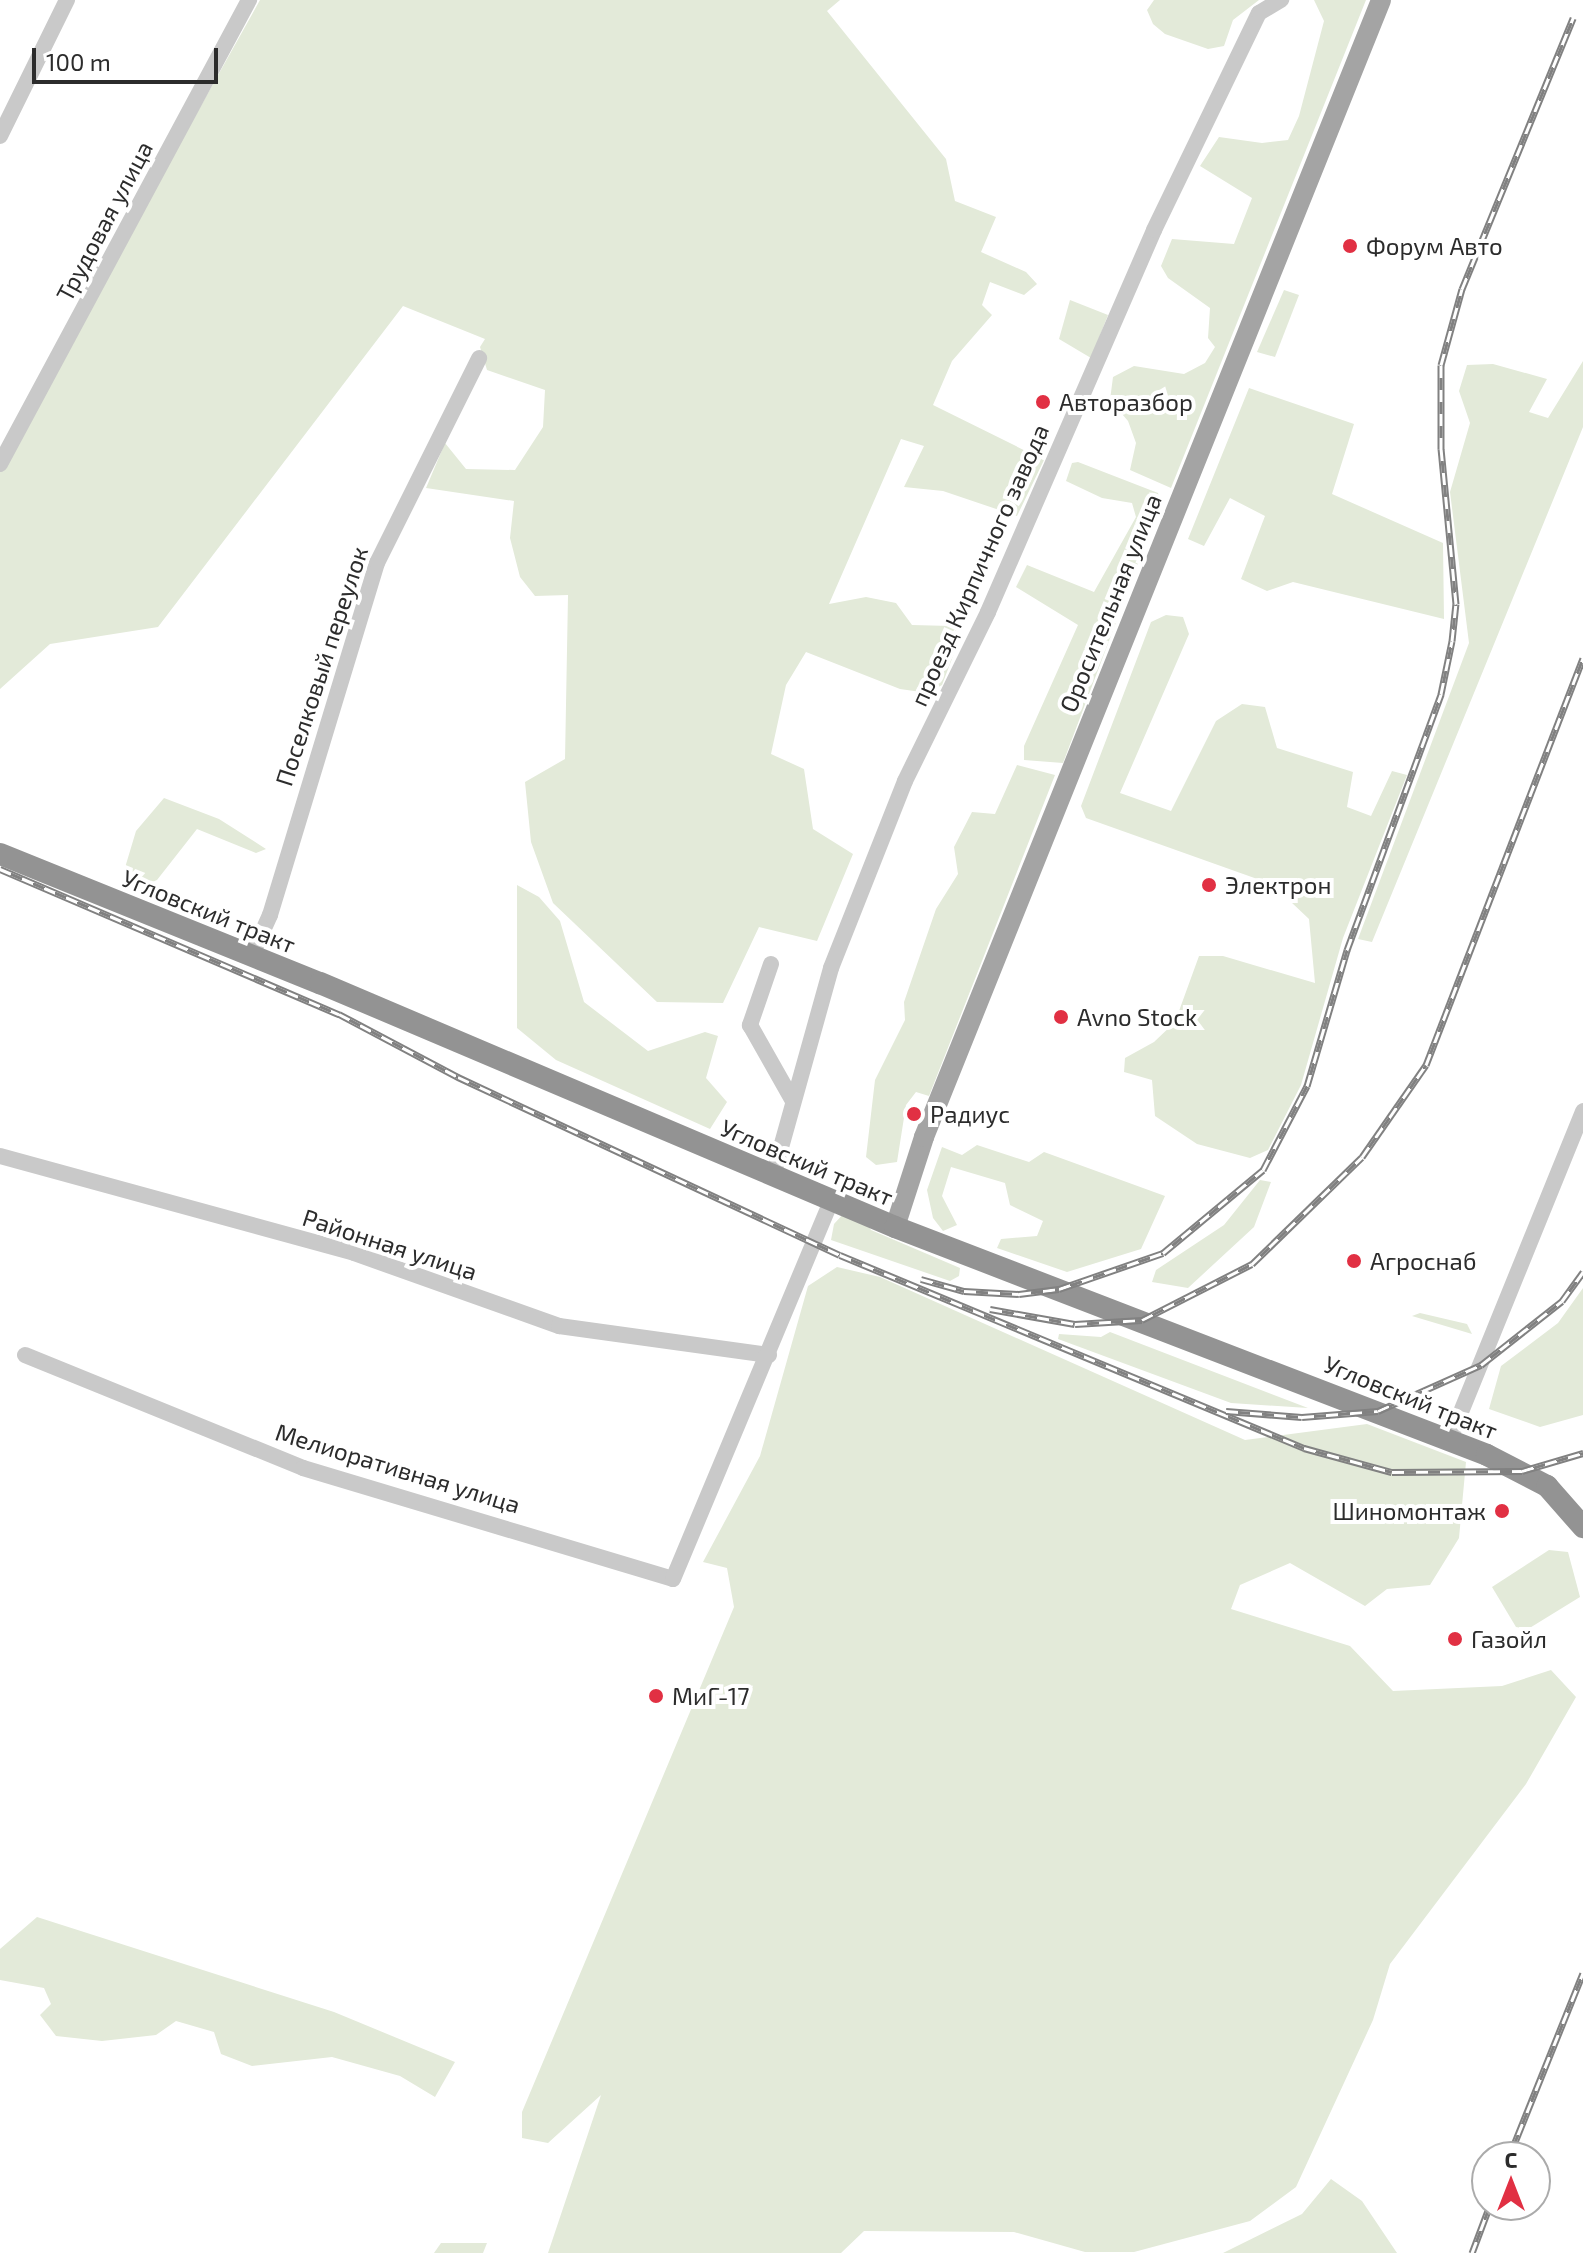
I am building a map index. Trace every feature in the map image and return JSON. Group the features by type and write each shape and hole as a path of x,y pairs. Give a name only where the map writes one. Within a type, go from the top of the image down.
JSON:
{"highway":[{"name":"Угловский тракт","path":"0,854 252,955 895,1227 1450,1439 1547,1486 1583,1527"}],"main road":[{"name":"Оросительная улица","path":"895,1227 924,1137 1381,0"}],"street":[{"name":"Трудовая улица","path":"0,464 249,0"},
{"name":"проезд Кирпичного завода","path":"773,1176 831,968 905,781 988,612 1154,230 1259,13 1281,0"},
{"path":"0,136 66,1"},
{"path":"0,97 18,102"},
{"name":"Поселковый переулок","path":"252,955 270,915 377,563 479,358"},
{"path":"771,964 750,1025 793,1101"},
{"path":"1450,1439 1583,1111"},
{"name":"Районная улица","path":"0,1156 354,1253 559,1326 769,1355"},
{"path":"769,1355 849,1208"},
{"name":"Мелиоративная улица","path":"25,1355 303,1468 673,1579 769,1355"}],"green space":[{"path":"260,0 840,0 827,11 946,159 955,201 996,217 981,252 1026,272 1037,284 1024,295 990,282 982,305 992,315 952,361 933,405 1044,460 1017,516 943,491 904,487 924,446 901,439 829,604 866,597 896,603 912,625 951,626 961,635 942,685 928,693 900,689 806,652 786,685 771,754 804,769 813,829 853,854 817,941 759,927 723,1003 657,1002 553,903 531,842 525,782 565,759 568,595 535,596 520,577 510,538 514,501 426,488 445,443 466,469 515,470 543,427 545,390 487,370 480,347 485,339 403,306 158,627 50,644 0,689 0,465"},
{"path":"1154,0 1259,0 1233,20 1224,46 1208,49 1165,34 1153,24 1147,10"},
{"path":"1314,0 1366,0 1171,488 1130,470 1136,443 1128,421 1110,400 1113,377 1134,366 1184,374 1205,363 1215,347 1208,338 1210,308 1168,278 1161,266 1172,239 1234,244 1252,198 1200,166 1219,137 1262,143 1288,140 1299,116 1324,21"},
{"path":"1284,290 1299,295 1275,357 1257,352"},
{"path":"1070,300 1108,315 1091,358 1059,339"},
{"path":"1583,361 1583,427 1372,942 1358,939 1469,643 1450,492 1470,423 1459,391 1467,365 1493,364 1547,379 1529,412 1548,418"},
{"path":"1249,388 1354,424 1332,494 1443,543 1444,619 1293,582 1267,591 1241,579 1265,516 1230,498 1204,546 1188,539"},
{"path":"1078,462 1158,493 1161,503 1063,763 1024,760 1024,746 1078,625 1016,587 1027,565 1094,592 1136,517 1132,503 1102,498 1066,481 1072,463"},
{"path":"1166,615 1183,617 1189,634 1120,793 1171,811 1216,721 1242,704 1265,707 1277,748 1353,772 1347,807 1371,816 1392,771 1407,775 1343,938 1301,1085 1268,1150 1250,1158 1197,1144 1155,1116 1152,1080 1124,1072 1125,1058 1154,1042 1175,1022 1199,956 1223,956 1315,983 1309,919 1291,902 1294,892 1086,818 1081,806 1151,622"},
{"path":"1017,765 1055,775 929,1096 916,1092 906,1105 897,1162 876,1165 866,1157 875,1080 905,1020 904,1002 936,909 958,874 954,847 972,812 995,814"},
{"path":"164,798 219,819 266,849 256,853 197,829 157,880 141,887 124,871 136,831"},
{"path":"517,885 539,897 560,921 584,1002 648,1051 705,1032 718,1036 706,1078 727,1102 710,1129 556,1060 517,1028"},
{"path":"977,1145 1029,1162 1044,1152 1165,1196 1141,1249 1067,1272 997,1248 1001,1239 1037,1236 1043,1221 1010,1205 1005,1183 951,1167 942,1196 957,1225 943,1231 933,1218 927,1190 942,1147 962,1155"},
{"path":"1260,1180 1271,1182 1254,1227 1188,1288 1152,1282 1156,1270 1224,1225"},
{"path":"845,1212 864,1218 871,1230 960,1268 959,1276 950,1281 831,1240 834,1224"},
{"path":"837,1267 880,1277 1245,1440 1367,1424 1466,1462 1459,1538 1430,1585 1387,1589 1365,1606 1290,1563 1240,1585 1231,1609 1350,1646 1393,1691 1502,1686 1551,1670 1576,1697 1526,1784 1390,1964 1373,2020 1296,2187 1250,2221 1134,2252 1085,2252 1014,2232 864,2231 841,2253 548,2253 601,2095 548,2143 522,2138 522,2112 734,1607 727,1568 703,1562 760,1456 808,1286"},
{"path":"1583,1288 1583,1415 1540,1427 1489,1409 1501,1366 1558,1323"},
{"path":"1420,1313 1467,1324 1472,1334 1412,1316"},
{"path":"1110,1332 1308,1408 1231,1403 1058,1339 1059,1334 1101,1337"},
{"path":"1549,1550 1568,1552 1580,1597 1528,1629 1516,1627 1492,1587"},
{"path":"37,1917 334,2012 455,2062 435,2097 400,2076 332,2057 252,2066 221,2054 214,2032 176,2021 156,2035 102,2041 56,2036 40,2015 51,2004 44,1988 0,1980 0,1949"},
{"path":"1331,2179 1362,2201 1397,2253 1223,2253 1302,2214"},
{"path":"441,2243 487,2243 483,2253 434,2253"}],"railway":[{"path":"921,1279 964,1291 1019,1294 1059,1289 1163,1253 1263,1170 1307,1086 1347,950 1441,694 1452,641 1456,604 1441,449 1441,365 1462,289 1573,18"},
{"path":"990,1309 1075,1324 1142,1320 1252,1264 1362,1157 1426,1065 1583,658"},
{"path":"0,869 339,1014 458,1077 840,1255 1304,1448 1392,1472 1522,1471 1583,1453"},
{"path":"1226,1411 1302,1417 1378,1411 1481,1365 1562,1301 1583,1272"},
{"path":"1515,2141 1583,1973"},
{"path":"1472,2253 1484,2221"}],"place":[{"name":"Форум Авто","path":"1350,246"},
{"name":"Авторазбор","path":"1043,402"},
{"name":"Электрон","path":"1209,885"},
{"name":"Avno Stoсk","path":"1061,1017"},
{"name":"Радиус","path":"914,1114"},
{"name":"Агроснаб","path":"1354,1261"},
{"name":"Шиномонтаж","path":"1502,1511"},
{"name":"Газойл","path":"1455,1639"},
{"name":"МиГ-17","path":"656,1696"}]}
